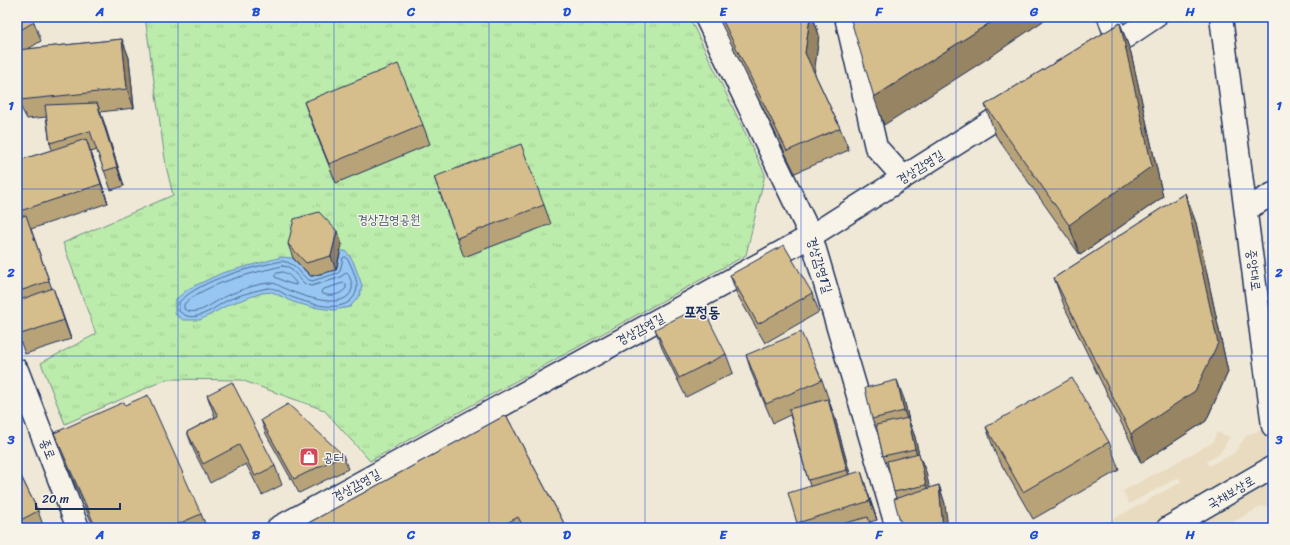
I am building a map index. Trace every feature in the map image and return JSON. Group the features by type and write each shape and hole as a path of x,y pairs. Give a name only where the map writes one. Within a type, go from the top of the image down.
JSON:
{"street":[{"name":"경상감영1길","path":"706,17 811,236 897,528"},
{"path":"846,17 876,147 903,177"},
{"path":"1109,17 1118,42"},
{"path":"1085,64 1155,17"},
{"name":"중앙대로","path":"1221,17 1273,426"},
{"name":"경상감영길","path":"278,528 811,236 1031,97"},
{"path":"1246,209 1273,194"},
{"name":"종로","path":"17,370 78,528"},
{"name":"국채보상로","path":"1168,528 1273,468"}],"shaded area":[{"path":"1273,425 1273,510 1262,506 1222,528 1097,528 1181,482 1179,477 1129,504 1123,491 1212,443 1217,432 1230,437 1219,455 1207,461 1209,466 1234,453 1247,435"}],"green space":[{"name":"경상감영공원","path":"145,17 689,17 765,174 746,255 370,461 324,410 241,380 167,379 65,424 41,363 96,334 63,243 173,195 166,166"}],"water":[{"path":"341,251 346,251 353,261 362,285 360,295 350,307 334,310 311,307 293,302 272,292 262,293 230,304 200,320 183,320 175,314 175,300 188,289 222,273 282,257 292,258 311,277 336,270"}],"building":[{"path":"17,17 31,17 34,22 17,32"},
{"path":"721,17 810,17 805,53 840,128 787,151"},
{"path":"850,17 999,17 874,97"},
{"path":"1268,17 1273,17 1273,33 1270,34"},
{"path":"1120,23 1152,166 1069,225 985,105"},
{"path":"122,39 127,89 20,100 17,94 17,50"},
{"path":"398,64 423,125 329,164 304,102"},
{"path":"97,103 117,167 104,171 90,131 50,143 45,105"},
{"path":"86,139 101,184 17,212 17,161"},
{"path":"521,144 544,205 457,238 434,177"},
{"path":"1185,193 1218,343 1195,391 1131,434 1054,278"},
{"path":"319,212 337,231 331,256 306,263 288,244 294,219"},
{"path":"26,215 49,281 17,292 17,218"},
{"path":"784,245 812,293 758,324 730,275"},
{"path":"53,288 64,320 18,335 17,301"},
{"path":"702,306 726,354 679,378 655,329"},
{"path":"801,332 822,380 766,404 746,355"},
{"path":"1072,378 1109,442 1023,492 986,427"},
{"path":"897,380 904,411 872,419 865,388"},
{"path":"232,382 275,466 255,476 239,445 203,464 187,432 218,416 207,395"},
{"path":"148,395 201,514 169,528 96,528 54,433 124,402 125,405"},
{"path":"828,399 847,470 808,480 789,409"},
{"path":"288,404 343,455 294,479 261,420"},
{"path":"506,415 565,525 559,528 524,528 518,517 498,528 304,528 303,526"},
{"path":"908,418 915,449 883,456 876,425"},
{"path":"919,453 926,485 894,492 887,461"},
{"path":"17,468 38,511 17,522"},
{"path":"861,471 870,501 797,523 788,493"},
{"path":"939,485 943,528 902,528 894,499"},
{"path":"868,517 871,528 827,528"}],"place":[{"name":"공터","path":"309,457"}],"district":[{"name":"포정동","path":"702,312"}]}
